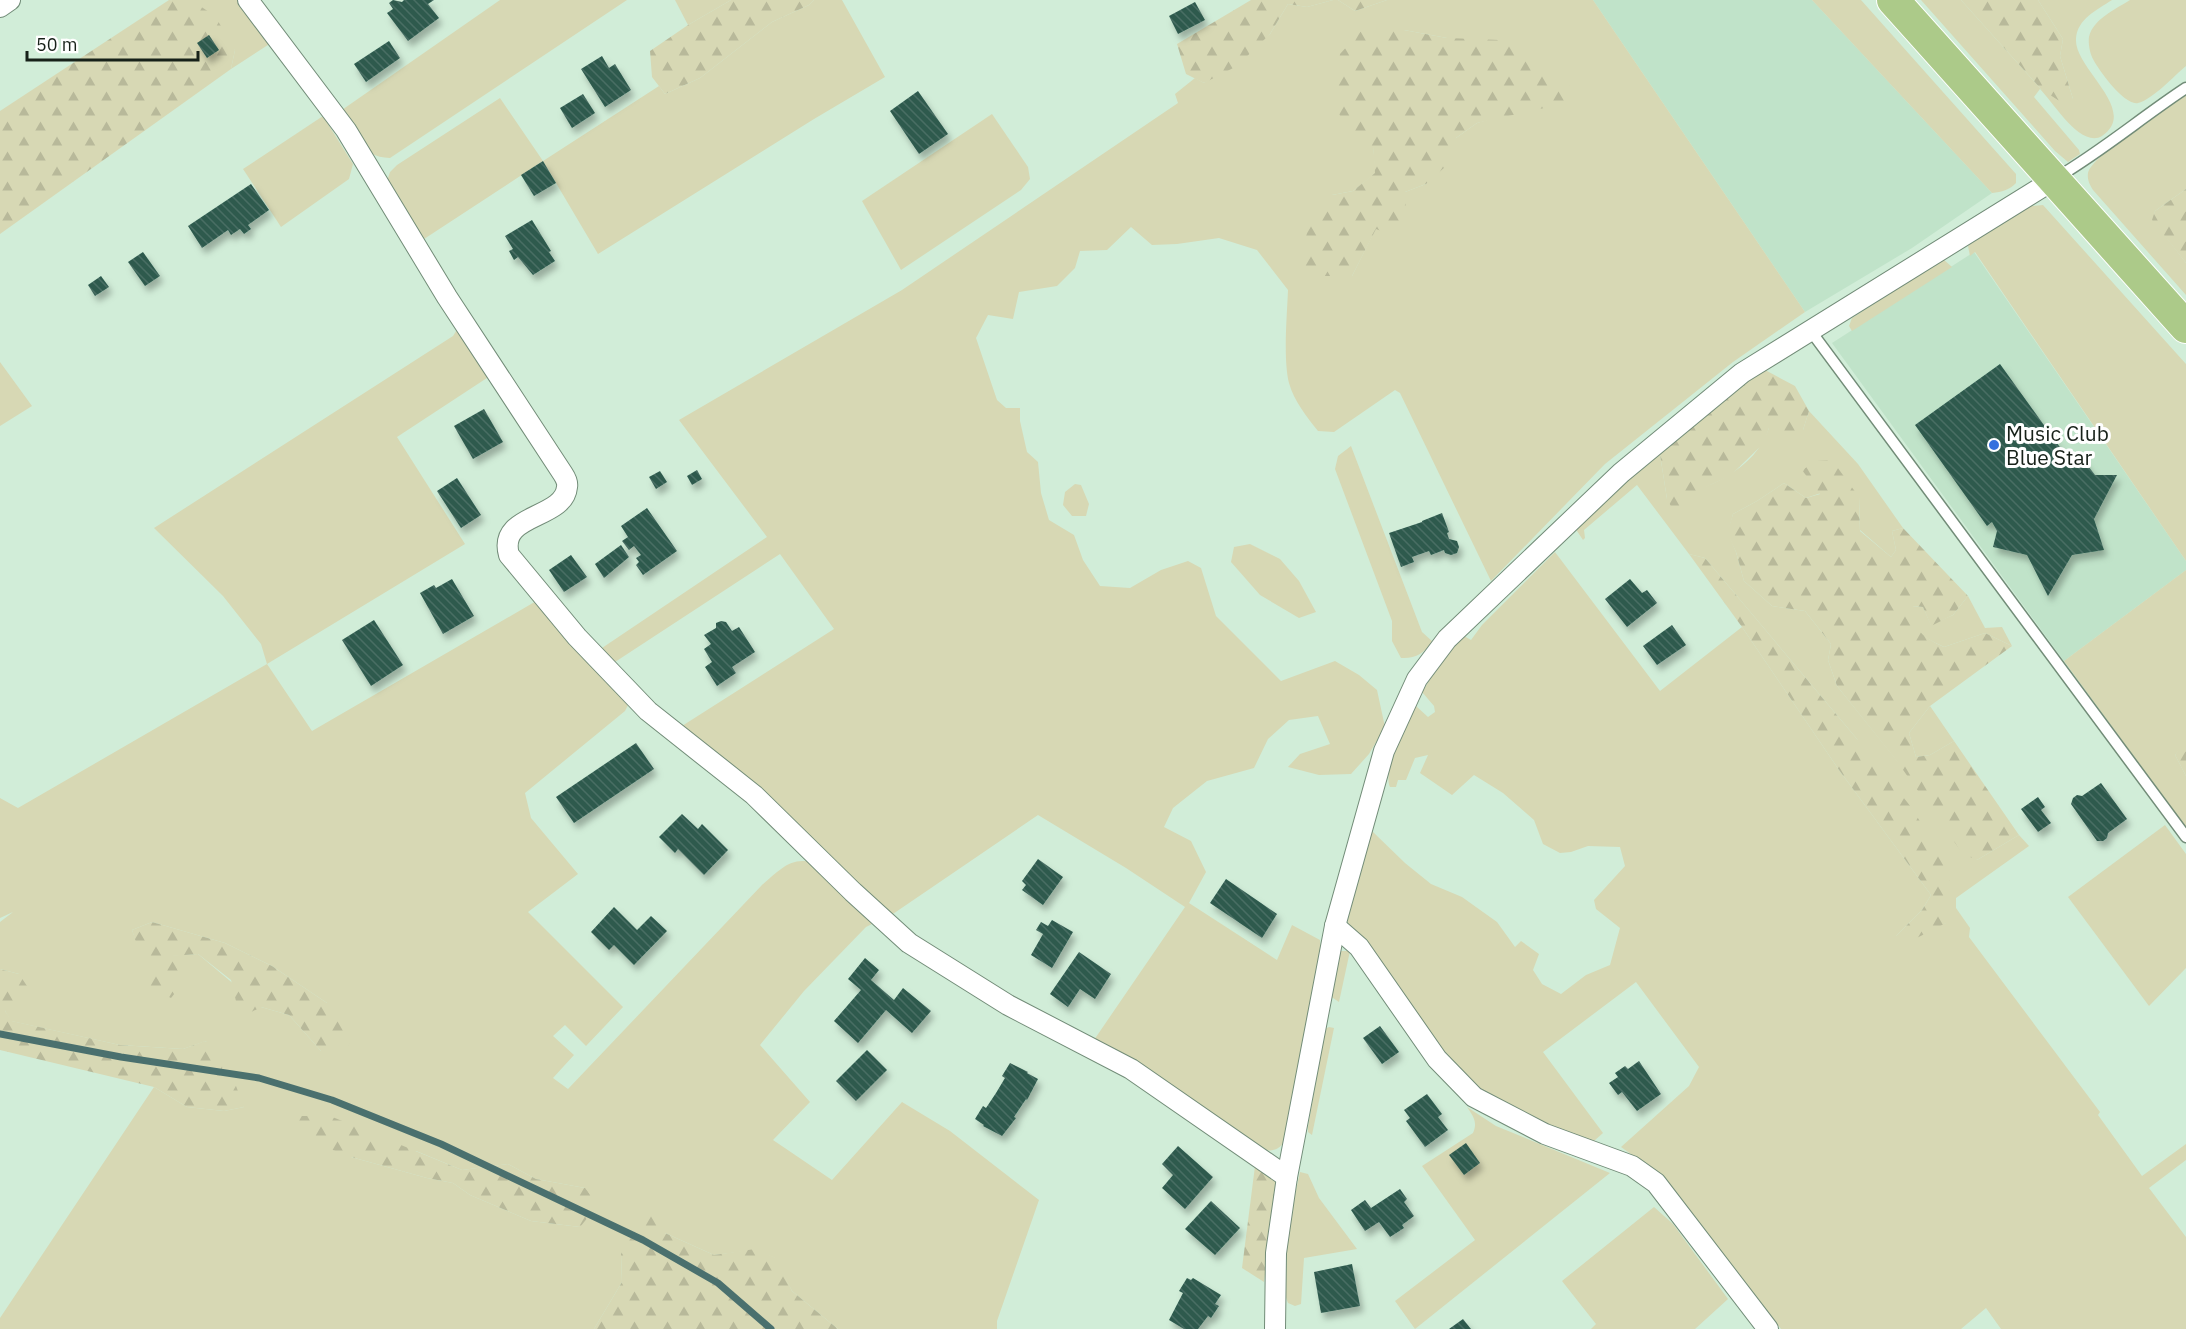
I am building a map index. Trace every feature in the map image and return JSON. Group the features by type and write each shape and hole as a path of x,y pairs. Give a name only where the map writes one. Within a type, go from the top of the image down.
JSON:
{"main road":[{"path":"1893,0 2186,327"}],"street":[{"path":"0,7 10,0"},
{"path":"248,0 346,130 447,297 564,474 567,486 564,496 554,505 510,532 506,544 509,555 577,638 648,711 754,795 909,943 1008,1005 1131,1070 1287,1176"},
{"path":"1275,1329 1276,1253 1287,1176 1335,926 1384,751 1417,679 1448,639 1621,473 1742,373 2055,179"},
{"path":"1335,926 1359,947 1437,1059 1474,1097 1545,1134 1632,1166 1656,1183 1768,1329"}],"lane":[{"path":"2055,179 2093,157 2139,119 2186,88"},
{"path":"1810,330 2186,837"}],"shaded area":[{"path":"1593,0 1812,0 1992,193 1912,248 1805,312"},
{"path":"1974,252 2186,561 2186,570 2064,661 1832,343"}],"green space":[{"path":"169,0 194,2 215,16 235,50 231,69 0,234 0,111"},
{"path":"171,0 241,0 271,43 231,69 235,50"},
{"path":"500,0 627,0 390,158 380,157 365,149 339,112"},
{"path":"675,0 731,0 688,25"},
{"path":"731,0 814,0 809,5 772,22 700,78 665,94 652,77 650,51"},
{"path":"814,0 842,0 885,77 598,254 543,161 659,86 665,94 700,78 772,22 809,5"},
{"path":"1251,0 1333,0 1307,7 1288,4 1270,34 1237,66 1204,83 1186,74 1177,44"},
{"path":"1333,0 1338,0 1355,11 1387,0 1593,0 1805,312 1733,362 1605,464 1491,581 1400,393 1395,390 1334,432 1318,431 1305,414 1291,390 1287,373 1288,290 1257,250 1219,238 1152,245 1131,227 1107,250 1080,251 1075,268 1057,286 1019,292 1013,319 988,315 976,338 997,400 1006,408 1020,408 1020,421 1027,452 1038,462 1041,493 1049,520 1074,535 1083,560 1100,586 1130,588 1161,570 1188,561 1201,568 1216,616 1281,681 1335,661 1359,675 1377,690 1385,727 1369,754 1351,774 1319,775 1288,767 1300,754 1330,744 1318,716 1289,720 1268,739 1254,768 1207,781 1173,808 1164,827 1191,841 1206,872 1189,903 1277,960 1292,925 1320,940 1321,954 1285,1141 1275,1150 1267,1150 1253,1147 1094,1040 1185,907 1038,815 887,918 682,726 834,629 780,554 615,662 602,648 767,537 679,420 902,290 1178,103 1175,94 1195,78 1204,83 1270,34 1288,4 1307,7","holes":["1404,30 1447,38 1501,116 1477,123 1456,138 1426,184 1405,192 1376,228 1352,276 1332,195 1353,191 1376,173 1373,146"]},
{"path":"1338,0 1387,0 1355,11"},
{"path":"1812,0 1861,0 2016,174 2016,183 2005,190 1992,193"},
{"path":"1921,0 1961,0 2041,89 2073,99 2060,56 2063,39 2038,0 2112,0 2094,11 2084,21 2077,32 2076,39 2078,51 2110,102 2114,114 2112,126 2102,136 2094,138 2085,136 2068,122 2040,89 2034,97 2079,150 2080,154 2068,162 2055,151"},
{"path":"1961,0 2038,0 2063,39 2060,56 2073,99 2064,104 2041,89"},
{"path":"2130,0 2186,0 2186,66 2156,93 2138,103 2126,99 2106,79 2092,57 2089,42 2095,25"},
{"path":"1362,30 1404,30 1447,38 1500,40 1569,82 1571,102 1477,123 1456,138 1455,158 1426,184 1405,192 1406,213 1389,234 1376,229 1352,276 1300,276 1307,231 1332,195 1353,191 1375,173 1373,147 1355,140 1333,104 1340,54"},
{"path":"2186,94 2186,189 2155,211 2153,220 2186,263 2186,295 2093,190 2088,173 2103,154 2116,143"},
{"path":"500,98 543,161 421,241 387,181 390,172 397,165"},
{"path":"992,114 1028,167 1030,179 1021,190 901,270 862,201"},
{"path":"323,116 353,164 349,179 281,227 243,169"},
{"path":"2186,189 2186,263 2152,220 2155,211"},
{"path":"2043,205 2186,364 2186,561 1975,252 1970,256 1968,246 1977,237 2022,207"},
{"path":"1943,259 1952,267 1852,331 1849,326 1852,318"},
{"path":"458,328 493,374 397,437 465,544 267,664 261,644 223,596 154,528 453,336"},
{"path":"0,362 32,406 0,426"},
{"path":"1758,370 1767,371 1795,386 1809,411 1803,430 1786,438 1769,428 1764,443 1731,475 1696,492 1684,510 1674,512 1667,499 1659,448"},
{"path":"1809,411 1858,464 1903,528 1892,531 1896,550 1891,557 1860,530 1859,497 1821,493 1806,498 1784,483 1733,514 1728,533 1744,581 1772,606 1805,611 1831,644 1828,660 1837,686 1977,860 2019,835 2029,846 1956,898 1956,908 1970,928 1969,937 2100,1112 2098,1115 2142,1176 2186,1144 2186,1160 2149,1188 2186,1237 2186,1329 2001,1329 1986,1308 1961,1329 1781,1329 1666,1179 1621,1147 1689,1086 1699,1067 1636,982 1543,1052 1603,1133 1594,1141 1554,1128 1469,1086 1350,928 1347,920 1368,836 1372,831 1431,884 1462,897 1497,922 1515,947 1521,941 1539,954 1533,970 1542,984 1561,994 1586,975 1610,965 1620,928 1596,909 1594,900 1625,866 1620,847 1588,846 1560,853 1543,844 1534,820 1503,793 1474,775 1452,795 1420,773 1428,755 1415,758 1406,780 1398,780 1396,787 1390,787 1388,780 1396,746 1416,706 1428,717 1435,712 1434,706 1422,692 1442,660 1464,636 1471,640 1482,625 1555,552 1660,691 1742,627 1839,770 1931,895 1922,910 1896,936 1946,923 1857,739 1705,558 1689,554 1637,485 1584,530 1583,540 1577,531 1577,526 1659,448 1667,499 1698,490 1728,476 1753,455 1769,428 1803,430"},
{"path":"1351,446 1422,632 1433,642 1415,656 1401,658 1392,641 1392,621 1335,469 1338,456"},
{"path":"1832,460 1859,497 1860,531 1891,557 1896,550 1892,531 1903,528 1968,596 1953,615 1931,626 1923,607 1913,606 1915,622 1921,632 1944,647 1985,633 2012,646 1930,706 1909,733 1916,757 1930,755 1954,741 2019,835 1977,860 1963,854 1896,760 1837,686 1828,660 1831,644 1805,611 1772,606 1744,581 1736,552 1727,533 1733,514 1784,483 1806,498 1820,494 1802,470 1817,461"},
{"path":"1075,484 1081,485 1089,504 1086,516 1072,516 1063,505 1065,492"},
{"path":"1250,544 1280,559 1299,581 1316,612 1299,618 1260,595 1231,562 1234,547"},
{"path":"1689,554 1705,558 1911,807 1941,855 1952,889 1946,923 1907,943 1895,937 1922,910 1931,895 1839,770 1742,627"},
{"path":"2186,570 2186,741 2175,755 2186,776 2186,828 2064,661"},
{"path":"1968,596 1985,628 2002,627 2012,646 1985,633 1944,647 1924,636 1917,628 1912,606 1923,607 1931,625 1953,615"},
{"path":"538,600 629,703 625,711 525,793 531,818 578,874 528,912 623,1007 586,1046 565,1025 553,1036 574,1055 553,1078 568,1089 776,873 796,862 804,861 822,867 872,924 866,927 804,991 760,1045 810,1102 773,1140 832,1180 902,1102 950,1131 1039,1200 997,1321 997,1329 838,1329 792,1291 775,1258 755,1250 714,1255 665,1233 621,1254 622,1282 594,1329 0,1329 0,1318 154,1087 187,1107 224,1111 244,1107 219,1080 206,1041 183,1049 120,1045 11,1021 5,1011 19,974 0,969 0,922 13,912 0,918 0,798 18,808 267,664 312,731","holes":["152,922 225,943 272,966 327,1003 321,1051 289,1015 261,1007 198,954 142,957 132,930","416,1151 462,1170 508,1164 536,1179 585,1188 580,1227 531,1221 470,1195 453,1183 351,1157"]},
{"path":"1930,706 1954,741 1930,755 1916,757 1909,733"},
{"path":"2186,741 2186,776 2175,755"},
{"path":"2165,825 2186,854 2186,968 2149,1006 2068,897"},
{"path":"152,922 225,943 272,966 327,1003 353,1033 347,1050 321,1051 289,1015 261,1007 240,1018 231,980 198,954 172,956 183,983 171,998 151,988 132,930"},
{"path":"1341,951 1350,951 1339,1002 1330,996"},
{"path":"0,969 19,974 31,992 5,1011 12,1021 120,1045 183,1049 205,1041 227,1051 219,1079 236,1086 244,1107 224,1111 187,1107 154,1087 0,1050"},
{"path":"1334,1028 1312,1135 1308,1132 1308,1127 1325,1029"},
{"path":"1467,1107 1496,1126 1610,1173 1415,1329 1395,1301 1475,1240 1422,1166 1473,1133 1475,1122"},
{"path":"301,1116 330,1116 462,1170 508,1164 536,1179 585,1188 598,1205 580,1227 531,1221 470,1195 453,1183 351,1157 307,1140 294,1129"},
{"path":"1255,1166 1274,1178 1277,1185 1264,1282 1242,1268"},
{"path":"1300,1172 1308,1174 1319,1198 1357,1249 1304,1258 1301,1304 1295,1306 1288,1303 1285,1295 1288,1226"},
{"path":"1654,1207 1673,1224 1728,1299 1695,1329 1591,1329 1596,1324 1562,1281"},
{"path":"650,1211 665,1233 714,1255 755,1249 776,1258 792,1291 838,1329 594,1329 622,1282 621,1254 635,1227"}],"building":[{"path":"393,0 402,2 404,0 434,0 428,4 439,18 408,41 387,13 393,9 389,3"},
{"path":"1195,2 1205,20 1178,34 1169,16"},
{"path":"209,35 219,50 207,58 197,43"},
{"path":"389,41 400,58 366,82 354,64"},
{"path":"602,56 609,68 615,64 631,90 605,107 581,69"},
{"path":"918,91 948,134 919,154 890,111"},
{"path":"583,94 595,113 572,128 560,108"},
{"path":"543,161 556,183 534,196 521,175"},
{"path":"251,184 269,210 248,225 251,229 244,234 240,229 231,235 228,230 202,248 188,226"},
{"path":"532,220 555,261 533,275 518,257 514,260 509,251 513,249 505,236"},
{"path":"143,252 160,276 145,286 128,262"},
{"path":"101,276 109,287 95,296 88,285"},
{"name":"Music Club Blue Star","path":"2000,364 2072,464 2082,458 2095,475 2117,475 2094,519 2104,550 2072,555 2048,596 2027,555 1993,547 1997,531 1992,522 1987,526 1915,425"},
{"path":"484,409 503,442 473,459 454,426"},
{"path":"697,470 702,479 692,485 687,476"},
{"path":"660,471 667,482 656,489 649,477"},
{"path":"457,478 481,515 461,528 437,491"},
{"path":"647,508 677,551 643,575 636,565 639,562 636,558 641,555 634,546 629,550 622,541 628,537 621,526"},
{"path":"1442,513 1449,532 1447,533 1449,539 1457,541 1459,547 1457,553 1451,555 1445,553 1444,550 1431,555 1429,551 1412,557 1414,562 1401,567 1389,533"},
{"path":"621,545 629,557 604,578 595,564"},
{"path":"571,555 587,577 564,592 549,570"},
{"path":"452,579 474,616 443,634 420,593 434,585 436,588"},
{"path":"1630,579 1642,593 1647,590 1657,603 1627,627 1605,599"},
{"path":"374,620 403,665 371,686 342,640"},
{"path":"726,622 732,631 739,627 755,652 732,667 736,673 717,686 705,667 712,662 704,649 711,644 704,635 716,628 716,623"},
{"path":"1672,625 1686,645 1657,665 1643,646"},
{"path":"636,743 654,769 574,823 556,797"},
{"path":"2101,783 2127,819 2108,833 2107,838 2103,841 2097,841 2071,804 2077,795 2082,796"},
{"path":"2038,797 2045,807 2041,810 2051,823 2038,832 2021,809"},
{"path":"682,814 698,829 702,824 728,850 704,875 678,849 675,853 659,837"},
{"path":"1038,859 1063,877 1043,905 1022,890 1026,885 1022,881"},
{"path":"1226,879 1277,914 1262,938 1210,903"},
{"path":"614,907 637,930 651,916 667,931 634,965 614,945 609,950 591,932"},
{"path":"1052,920 1073,932 1052,968 1031,955 1043,934 1036,930 1041,922 1048,926"},
{"path":"1079,952 1111,974 1095,999 1080,989 1068,1007 1050,994"},
{"path":"865,958 879,970 871,980 894,1000 903,988 931,1011 912,1033 886,1010 858,1043 834,1021 861,990 848,979"},
{"path":"1380,1026 1399,1052 1382,1064 1363,1038"},
{"path":"867,1050 887,1070 856,1101 836,1081"},
{"path":"1639,1061 1661,1094 1637,1111 1622,1092 1618,1095 1609,1083 1618,1077 1615,1073 1625,1066 1628,1069"},
{"path":"1010,1063 1038,1079 1027,1100 1014,1117 1016,1118 1002,1136 975,1119 983,1106 986,1108 996,1093 1005,1078 1002,1076"},
{"path":"1427,1094 1442,1114 1438,1117 1448,1130 1425,1147 1406,1121 1410,1118 1404,1110"},
{"path":"1466,1143 1480,1163 1464,1175 1449,1155"},
{"path":"1178,1146 1213,1177 1185,1209 1162,1188 1173,1175 1162,1164"},
{"path":"1400,1189 1407,1199 1404,1202 1414,1216 1402,1225 1404,1228 1390,1237 1379,1222 1365,1231 1351,1210 1365,1200 1371,1208"},
{"path":"1211,1201 1240,1228 1215,1255 1185,1229"},
{"path":"1352,1264 1360,1306 1321,1313 1314,1272"},
{"path":"1187,1278 1191,1280 1193,1278 1221,1295 1215,1304 1219,1306 1211,1318 1208,1316 1198,1329 1184,1329 1169,1320 1183,1293 1179,1291"},
{"path":"1463,1319 1471,1329 1449,1329"}],"waterway":[{"path":"0,1034 121,1057 259,1078 332,1100 441,1144 643,1240 718,1283 771,1329"}],"place":[{"name":"Music Club Blue Star","path":"1994,445"}]}
